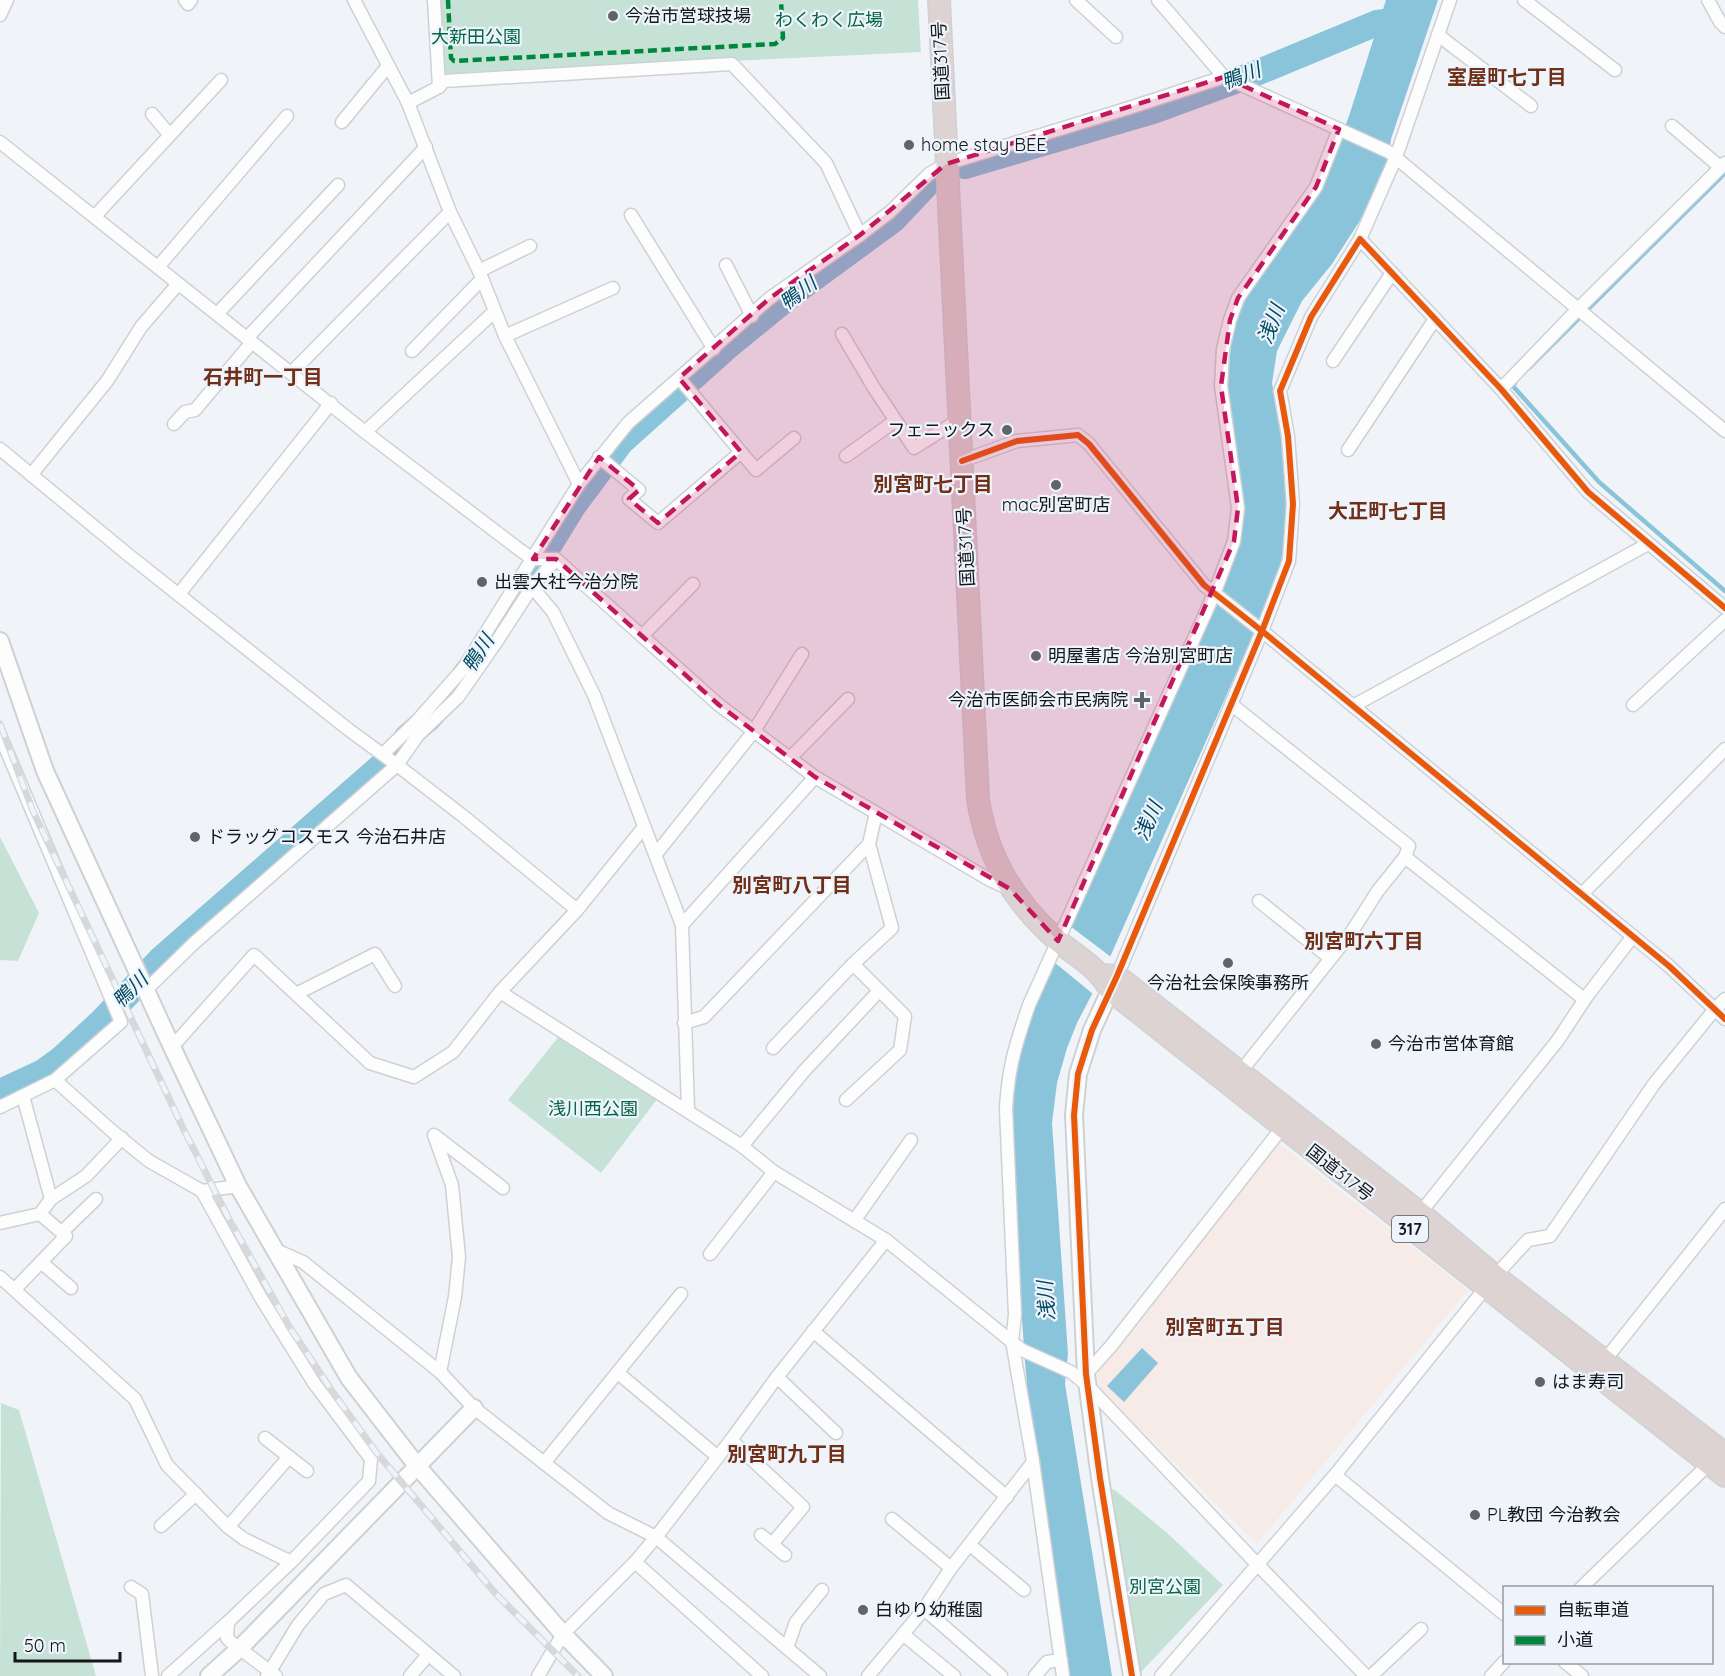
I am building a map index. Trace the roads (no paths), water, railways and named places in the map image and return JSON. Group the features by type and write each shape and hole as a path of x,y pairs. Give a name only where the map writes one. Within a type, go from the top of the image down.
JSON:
{"highway":[{"name":"国道317号","path":"939,0 978,799 982,828 1010,889 1060,943 1491,1282 1721,1459"}],"street":[{"path":"0,15 7,0"},
{"path":"185,0 188,4 192,0"},
{"path":"354,0 408,103 450,212 480,275 505,336 579,484"},
{"path":"434,0 439,87"},
{"path":"1076,0 1116,37"},
{"path":"1158,0 1224,77 1392,154 1725,431"},
{"path":"1132,1676 1081,1377 1074,1115 1078,1074 1110,981 1232,704 1259,629 1289,561 1293,504 1288,436 1280,391 1311,317 1360,239 1450,0"},
{"path":"1524,0 1615,70"},
{"path":"1708,0 1725,27"},
{"path":"1438,35 1531,106"},
{"path":"408,103 439,87 444,81 732,64 826,163 860,236"},
{"path":"342,122 388,66"},
{"path":"383,754 463,669 579,484 599,457 628,423 770,298 860,236 890,212 929,174 946,164 1224,77"},
{"path":"95,216 221,80"},
{"path":"152,114 169,134"},
{"path":"158,267 287,116"},
{"path":"1501,389 1723,165 1672,126"},
{"path":"1063,1676 1033,1462 1012,1341 1015,1315 1006,1108 1007,1081 1012,1056 1029,1005 1060,943 1217,596 1234,541 1238,508 1221,386 1223,349 1230,320 1238,298 1316,187 1342,130"},
{"path":"0,142 365,432 532,559 556,559 719,705 815,777 990,880 1010,889"},
{"path":"174,424 185,412 195,410 249,340 426,147"},
{"path":"217,314 338,184"},
{"path":"291,373 450,212"},
{"path":"631,215 714,349"},
{"path":"1360,239 1501,389 1588,492 1725,608"},
{"path":"412,351 480,275 530,246"},
{"path":"726,266 752,316"},
{"path":"1333,361 1392,273"},
{"path":"31,475 107,381 141,327 178,284"},
{"path":"505,336 614,288"},
{"path":"365,432 495,311"},
{"path":"1348,450 1435,319"},
{"path":"842,334 914,448 960,419"},
{"path":"680,378 756,470 794,438"},
{"path":"179,594 331,403"},
{"path":"846,456 895,420"},
{"path":"962,461 1017,441 1078,435 1089,444 1204,585 1633,936 1669,966 1725,1019"},
{"path":"0,449 577,910"},
{"path":"599,457 639,490 629,499 658,522 741,452"},
{"path":"1353,706 1648,544"},
{"path":"146,990 235,907 397,765 418,735 458,697 497,642 531,587 556,559"},
{"path":"522,575 553,612 594,695 682,925 688,1110"},
{"path":"642,636 693,584"},
{"path":"1633,705 1725,620"},
{"path":"0,641 45,771 172,1047 238,1186 349,1378 418,1467 563,1634 604,1676"},
{"path":"656,854 754,731 802,654"},
{"path":"791,757 848,699"},
{"path":"1232,704 1409,846 1405,857 1377,892 1351,933 1235,1079"},
{"path":"0,735 121,1022 55,1080 0,1107"},
{"path":"1582,894 1725,749"},
{"path":"682,925 815,777"},
{"path":"773,1048 853,964 892,928 869,844 876,813"},
{"path":"172,1047 254,955 370,1063 414,1077 453,1052 500,992 577,910 644,827"},
{"path":"684,1023 704,1017 869,844"},
{"path":"1405,857 1584,999"},
{"path":"1259,901 1330,958"},
{"path":"1414,1220 1558,1040 1584,999 1633,936"},
{"path":"296,993 375,954 394,986"},
{"path":"846,1100 900,1050 904,1016 853,964"},
{"path":"500,992 688,1110 742,1146 774,1172 886,1240 1022,1350 1081,1377 1366,1676"},
{"path":"742,1146 805,1070 879,992"},
{"path":"1161,1676 1335,1475 1491,1282 1528,1240 1550,1236 1654,1084 1725,999"},
{"path":"55,1080 149,1161 202,1191 261,1298 308,1374 371,1459 369,1481 291,1562 168,1676"},
{"path":"23,1096 51,1199"},
{"path":"1081,1377 1119,1337 1288,1121"},
{"path":"440,1372 455,1297 459,1257 452,1185 434,1135 503,1188"},
{"path":"0,1223 40,1214 51,1199 86,1176 122,1138"},
{"path":"854,1221 911,1140"},
{"path":"710,1254 774,1172"},
{"path":"202,1191 238,1186"},
{"path":"62,1232 96,1199"},
{"path":"1600,1366 1724,1212"},
{"path":"15,1289 66,1236 40,1214"},
{"path":"538,1676 563,1634 635,1562 656,1537 777,1377 886,1240"},
{"path":"276,1250 303,1262 440,1372 474,1408 608,1513 656,1537 820,1676"},
{"path":"41,1262 71,1288"},
{"path":"0,1277 135,1400 167,1465 228,1527 244,1539 291,1562"},
{"path":"544,1463 681,1294"},
{"path":"813,1331 1007,1497"},
{"path":"618,1373 718,1457"},
{"path":"777,1377 837,1433"},
{"path":"209,1676 240,1648 474,1408"},
{"path":"265,1438 307,1471"},
{"path":"731,1440 803,1507 772,1544"},
{"path":"228,1527 289,1457"},
{"path":"1582,1586 1721,1459"},
{"path":"868,1676 904,1635 951,1568 1033,1462"},
{"path":"1335,1475 1503,1613"},
{"path":"161,1526 196,1494"},
{"path":"892,1519 951,1568"},
{"path":"761,1535 785,1555"},
{"path":"970,1545 1024,1590"},
{"path":"635,1562 762,1676"},
{"path":"228,1622 227,1638 270,1674 298,1624 324,1594 346,1585 454,1676"},
{"path":"131,1587 142,1594 152,1676"},
{"path":"787,1648 796,1622 822,1590"},
{"path":"924,1609 1001,1676"},
{"path":"1371,1676 1421,1629"},
{"path":"904,1635 954,1676"},
{"path":"410,1676 428,1654"},
{"path":"1035,1676 1047,1662 1061,1660"},
{"path":"1491,1676 1503,1663"},
{"path":"1567,1664 1582,1676"}],"water":[{"name":"浅川","path":"1386,0 1438,0 1391,139 1387,167 1359,222 1332,264 1302,301 1277,351 1272,383 1282,443 1286,493 1285,545 1275,586 1102,975 1077,1023 1057,1083 1052,1123 1068,1354 1065,1384 1112,1676 1068,1676 1031,1428 1025,1362 1017,1246 1012,1102 1015,1065 1032,1012 1152,747 1164,712 1241,534 1226,390 1233,330 1250,289 1319,194 1349,116"},
{"path":"1142,1348 1158,1363 1124,1402 1107,1386"}],"waterway":[{"name":"鴨川","path":"965,166 1153,111 1254,74 1377,23 1414,18"},
{"path":"1529,368 1725,173"},
{"name":"鴨川","path":"0,1092 43,1072 61,1059 102,1021 162,958 394,755 407,737 428,719 453,691 490,641 574,505 621,442 727,347 792,294 893,220 926,185"},
{"path":"1515,383 1512,385 1599,482 1725,591"}],"railway":[{"path":"0,724 33,811 182,1126 230,1221 290,1328 376,1452 496,1594 578,1676"}],"place":[{"name":"今治市営球技場","path":"613,16"},
{"name":"home stay BEE","path":"909,145"},
{"name":"フェニックス","path":"1007,430"},
{"name":"mac別宮町店","path":"1056,485"},
{"name":"出雲大社今治分院","path":"482,582"},
{"name":"明屋書店 今治別宮町店","path":"1036,656"},
{"name":"今治市医師会市民病院","path":"1142,700"},
{"name":"ドラッグコスモス 今治石井店","path":"195,837"},
{"name":"今治社会保険事務所","path":"1228,963"},
{"name":"今治市営体育館","path":"1376,1044"},
{"name":"はま寿司","path":"1540,1382"},
{"name":"PL教団 今治教会","path":"1475,1515"},
{"name":"白ゆり幼稚園","path":"863,1610"}],"district":[{"name":"室屋町七丁目","path":"1507,77"},
{"name":"石井町一丁目","path":"263,377"},
{"name":"別宮町七丁目","path":"933,484"},
{"name":"大正町七丁目","path":"1388,511"},
{"name":"別宮町八丁目","path":"792,885"},
{"name":"別宮町六丁目","path":"1364,941"},
{"name":"別宮町五丁目","path":"1225,1327"},
{"name":"別宮町九丁目","path":"787,1454"}],"park label":[{"name":"わくわく広場","path":"829,20"},
{"name":"大新田公園","path":"476,37"},
{"name":"浅川西公園","path":"593,1109"},
{"name":"別宮公園","path":"1165,1587"}]}
